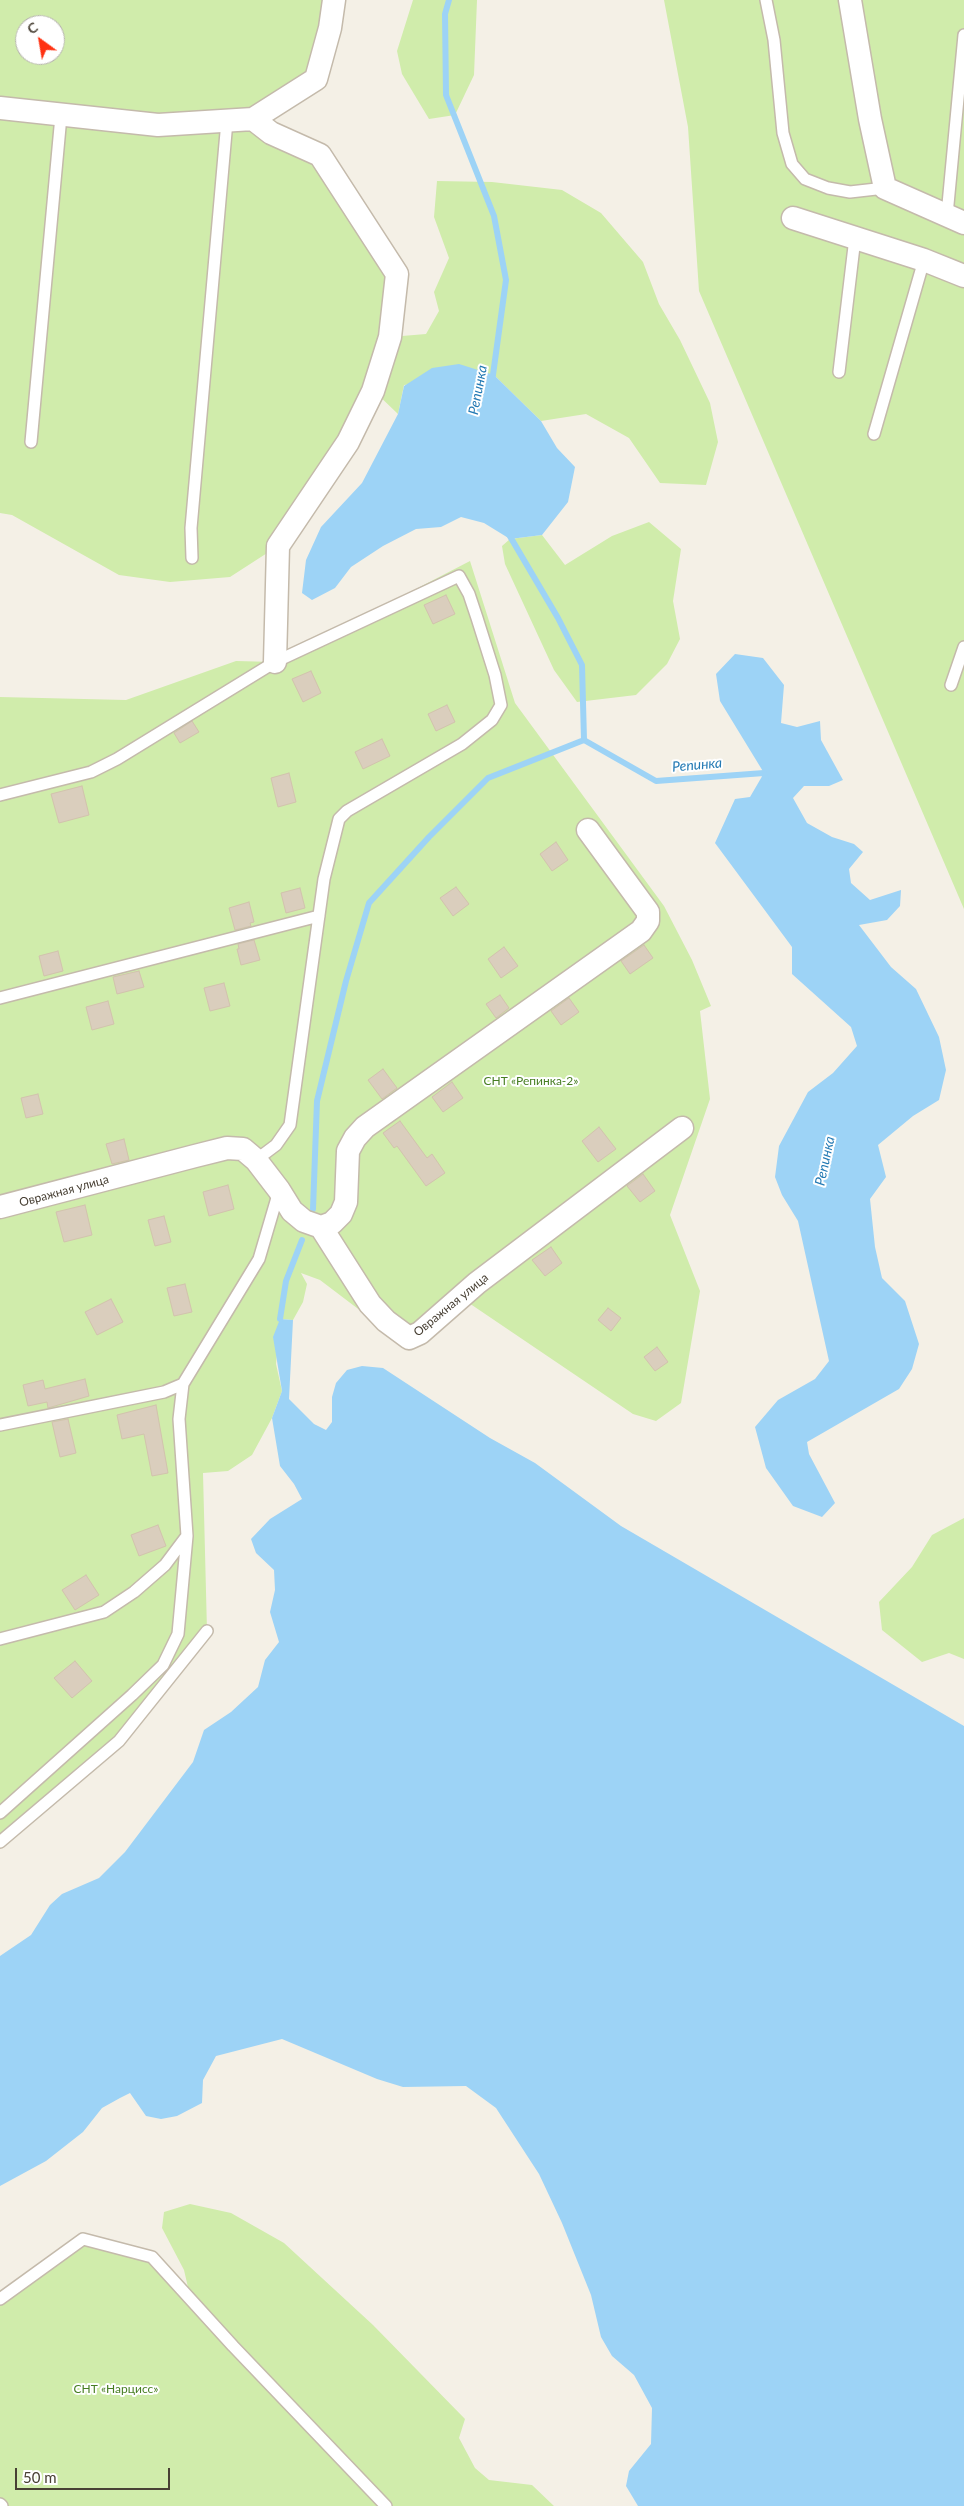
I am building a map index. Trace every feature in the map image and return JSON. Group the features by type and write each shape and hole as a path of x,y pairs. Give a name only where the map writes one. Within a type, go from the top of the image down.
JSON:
{"street":[{"path":"0,108 158,125 253,119 316,79 330,28 334,0"},
{"path":"850,0 870,119 885,188 955,219"},
{"path":"253,119 270,133 320,155 397,274 390,337 373,391 348,442 278,546 275,662"},
{"path":"793,218 924,260 964,276"},
{"path":"321,1227 332,1223 341,1214 346,1202 348,1151 355,1138 365,1127 641,931 648,921 648,912 588,830"},
{"name":"Овражная улица","path":"0,1207 227,1148 243,1149 256,1160 280,1190 292,1211 304,1220 321,1227 370,1304 404,1335 412,1337 478,1283 682,1128"}],"lane":[{"path":"766,0 774,40 784,133 792,164 805,179 828,188 850,192 885,188"},
{"path":"955,219 964,35"},
{"path":"31,442 62,116"},
{"path":"192,558 192,528 227,121"},
{"path":"839,372 855,238"},
{"path":"874,434 924,260"},
{"path":"0,795 91,772 275,662 459,576 472,602 495,675 501,705 492,720 462,744 347,811 339,819 324,879 290,1125 276,1145 256,1160"},
{"path":"951,685 964,647"},
{"path":"0,998 319,916"},
{"path":"0,1813 132,1695 162,1665 178,1634 187,1536 179,1419 183,1384 259,1259 280,1190"},
{"path":"0,1425 164,1392 183,1384"},
{"path":"0,1639 104,1612 134,1592 165,1565 187,1536"},
{"path":"0,1842 118,1741 207,1631"},
{"path":"0,2299 83,2239 152,2257 233,2346 386,2506"}],"green space":[{"path":"0,0 334,0 316,79 254,119 320,155 397,274 390,337 426,334 439,311 434,292 449,258 434,217 437,181 492,182 562,190 601,213 643,262 659,304 680,340 710,403 718,442 706,485 660,483 629,438 586,414 541,421 494,375 404,385 398,414 374,391 278,546 230,577 170,582 119,575 12,515 0,513"},
{"path":"413,0 477,0 474,75 455,115 429,119 402,74 397,51"},
{"path":"664,0 964,0 964,909 699,291 688,127"},
{"path":"649,522 681,549 673,601 680,639 667,664 636,695 577,702 554,670 505,564 502,546 510,539 542,535 565,565 612,536"},
{"name":"СНТ «Репинка-2»","path":"470,561 515,703 664,906 692,960 711,1006 700,1011 710,1099 670,1215 700,1291 681,1403 656,1421 633,1414 463,1299 407,1346 320,1280 301,1273 307,1284 303,1302 293,1320 280,1319 276,1364 282,1391 272,1418 252,1455 228,1471 203,1473 207,1631 119,1741 0,1842 0,697 126,700 236,661 275,662"},
{"path":"964,1518 964,1659 949,1653 922,1662 882,1630 879,1602 912,1567 932,1535"},
{"name":"СНТ «Нарцисс»","path":"190,2204 231,2213 284,2243 373,2325 465,2419 459,2438 475,2468 489,2480 532,2485 554,2506 0,2506 0,2299 83,2239 152,2257 190,2296 184,2270 162,2228 164,2212"}],"water":[{"path":"459,364 494,375 541,421 557,448 575,467 568,502 542,535 510,539 484,523 461,517 441,527 416,529 383,546 351,567 335,588 312,600 302,593 306,560 321,527 362,483 398,414 404,386 432,368"},
{"path":"735,654 763,658 784,685 781,723 797,727 820,721 821,740 843,780 829,786 804,786 793,798 807,823 832,837 854,844 863,852 849,869 851,883 870,900 901,890 900,906 887,920 859,925 891,967 916,989 939,1037 946,1070 939,1100 913,1116 878,1145 886,1177 870,1199 875,1247 882,1278 905,1301 919,1344 912,1369 899,1389 807,1442 809,1454 835,1503 822,1517 793,1506 766,1468 755,1427 778,1400 815,1379 829,1361 798,1221 782,1195 775,1177 779,1146 808,1092 833,1073 857,1046 851,1027 792,974 792,947 715,843 735,799 750,797 764,773 720,701 716,674"},
{"path":"280,1319 293,1320 289,1399 314,1424 326,1430 332,1422 332,1397 336,1383 347,1370 362,1366 383,1368 490,1438 535,1463 621,1526 964,1726 964,2506 638,2506 626,2486 629,2471 651,2444 652,2408 634,2375 612,2356 601,2337 591,2295 562,2223 539,2174 496,2108 466,2086 403,2087 377,2079 282,2039 216,2056 203,2080 202,2103 177,2116 161,2119 146,2116 130,2093 120,2098 102,2108 83,2132 46,2161 0,2186 0,1956 31,1935 50,1905 62,1894 99,1878 125,1852 193,1762 204,1730 231,1712 258,1687 265,1660 279,1642 270,1612 275,1590 274,1570 256,1553 251,1539 270,1519 302,1499 294,1484 280,1466 272,1418 282,1391 273,1337"}],"building":[{"path":"446,595 455,614 433,624 424,605"},
{"path":"311,671 321,693 303,702 292,679"},
{"path":"447,705 455,722 436,731 428,714"},
{"path":"192,721 199,732 180,743 174,733"},
{"path":"382,739 390,756 363,769 355,752"},
{"path":"289,773 296,802 278,807 271,778"},
{"path":"82,786 89,815 59,823 51,794"},
{"path":"556,842 568,860 552,871 540,854"},
{"path":"456,887 469,904 453,916 440,898"},
{"path":"300,888 305,908 286,913 281,893"},
{"path":"249,902 254,922 250,923 251,926 235,930 229,908"},
{"path":"254,940 260,960 241,965 237,949 239,949 238,944"},
{"path":"644,945 653,958 630,974 621,961"},
{"path":"504,947 518,966 501,978 488,959"},
{"path":"58,951 63,971 44,976 39,956"},
{"path":"139,971 144,987 117,994 113,977"},
{"path":"224,983 230,1006 210,1011 204,988"},
{"path":"500,995 509,1008 496,1018 486,1004"},
{"path":"569,998 579,1012 561,1025 551,1011"},
{"path":"108,1001 114,1024 92,1030 86,1007"},
{"path":"383,1069 397,1088 382,1099 368,1080"},
{"path":"452,1082 463,1098 443,1112 432,1097"},
{"path":"38,1094 43,1114 26,1118 21,1098"},
{"path":"400,1121 427,1158 432,1154 445,1173 426,1186 397,1146 394,1148 383,1133"},
{"path":"599,1127 616,1149 598,1162 582,1141"},
{"path":"124,1139 129,1160 112,1164 106,1144"},
{"path":"643,1174 655,1191 640,1202 627,1186"},
{"path":"228,1185 234,1209 209,1216 203,1192"},
{"path":"85,1205 92,1235 64,1242 56,1212"},
{"path":"164,1216 171,1242 155,1246 148,1220"},
{"path":"551,1247 562,1263 545,1276 532,1260"},
{"path":"185,1284 192,1312 174,1316 167,1288"},
{"path":"111,1299 123,1322 97,1335 85,1312"},
{"path":"608,1308 621,1318 611,1331 598,1320"},
{"path":"657,1347 668,1362 655,1371 644,1357"},
{"path":"85,1379 89,1396 48,1408 47,1402 28,1406 23,1385 43,1380 45,1389"},
{"path":"156,1405 168,1473 152,1476 144,1434 122,1439 117,1415"},
{"path":"68,1419 76,1453 60,1457 52,1422"},
{"path":"158,1525 166,1546 139,1556 131,1535"},
{"path":"86,1575 99,1595 75,1610 62,1590"},
{"path":"75,1661 92,1681 72,1698 54,1678"}],"waterway":[{"name":"Репинка","path":"449,0 445,14 446,95 494,216 506,280 492,382"},
{"name":"Репинка","path":"508,533 558,618 582,665 584,740 656,781 764,773 766,780"},
{"path":"313,1209 317,1101 346,981 369,903 429,837 488,778 584,740"},
{"path":"280,1319 286,1281 302,1240"}]}
